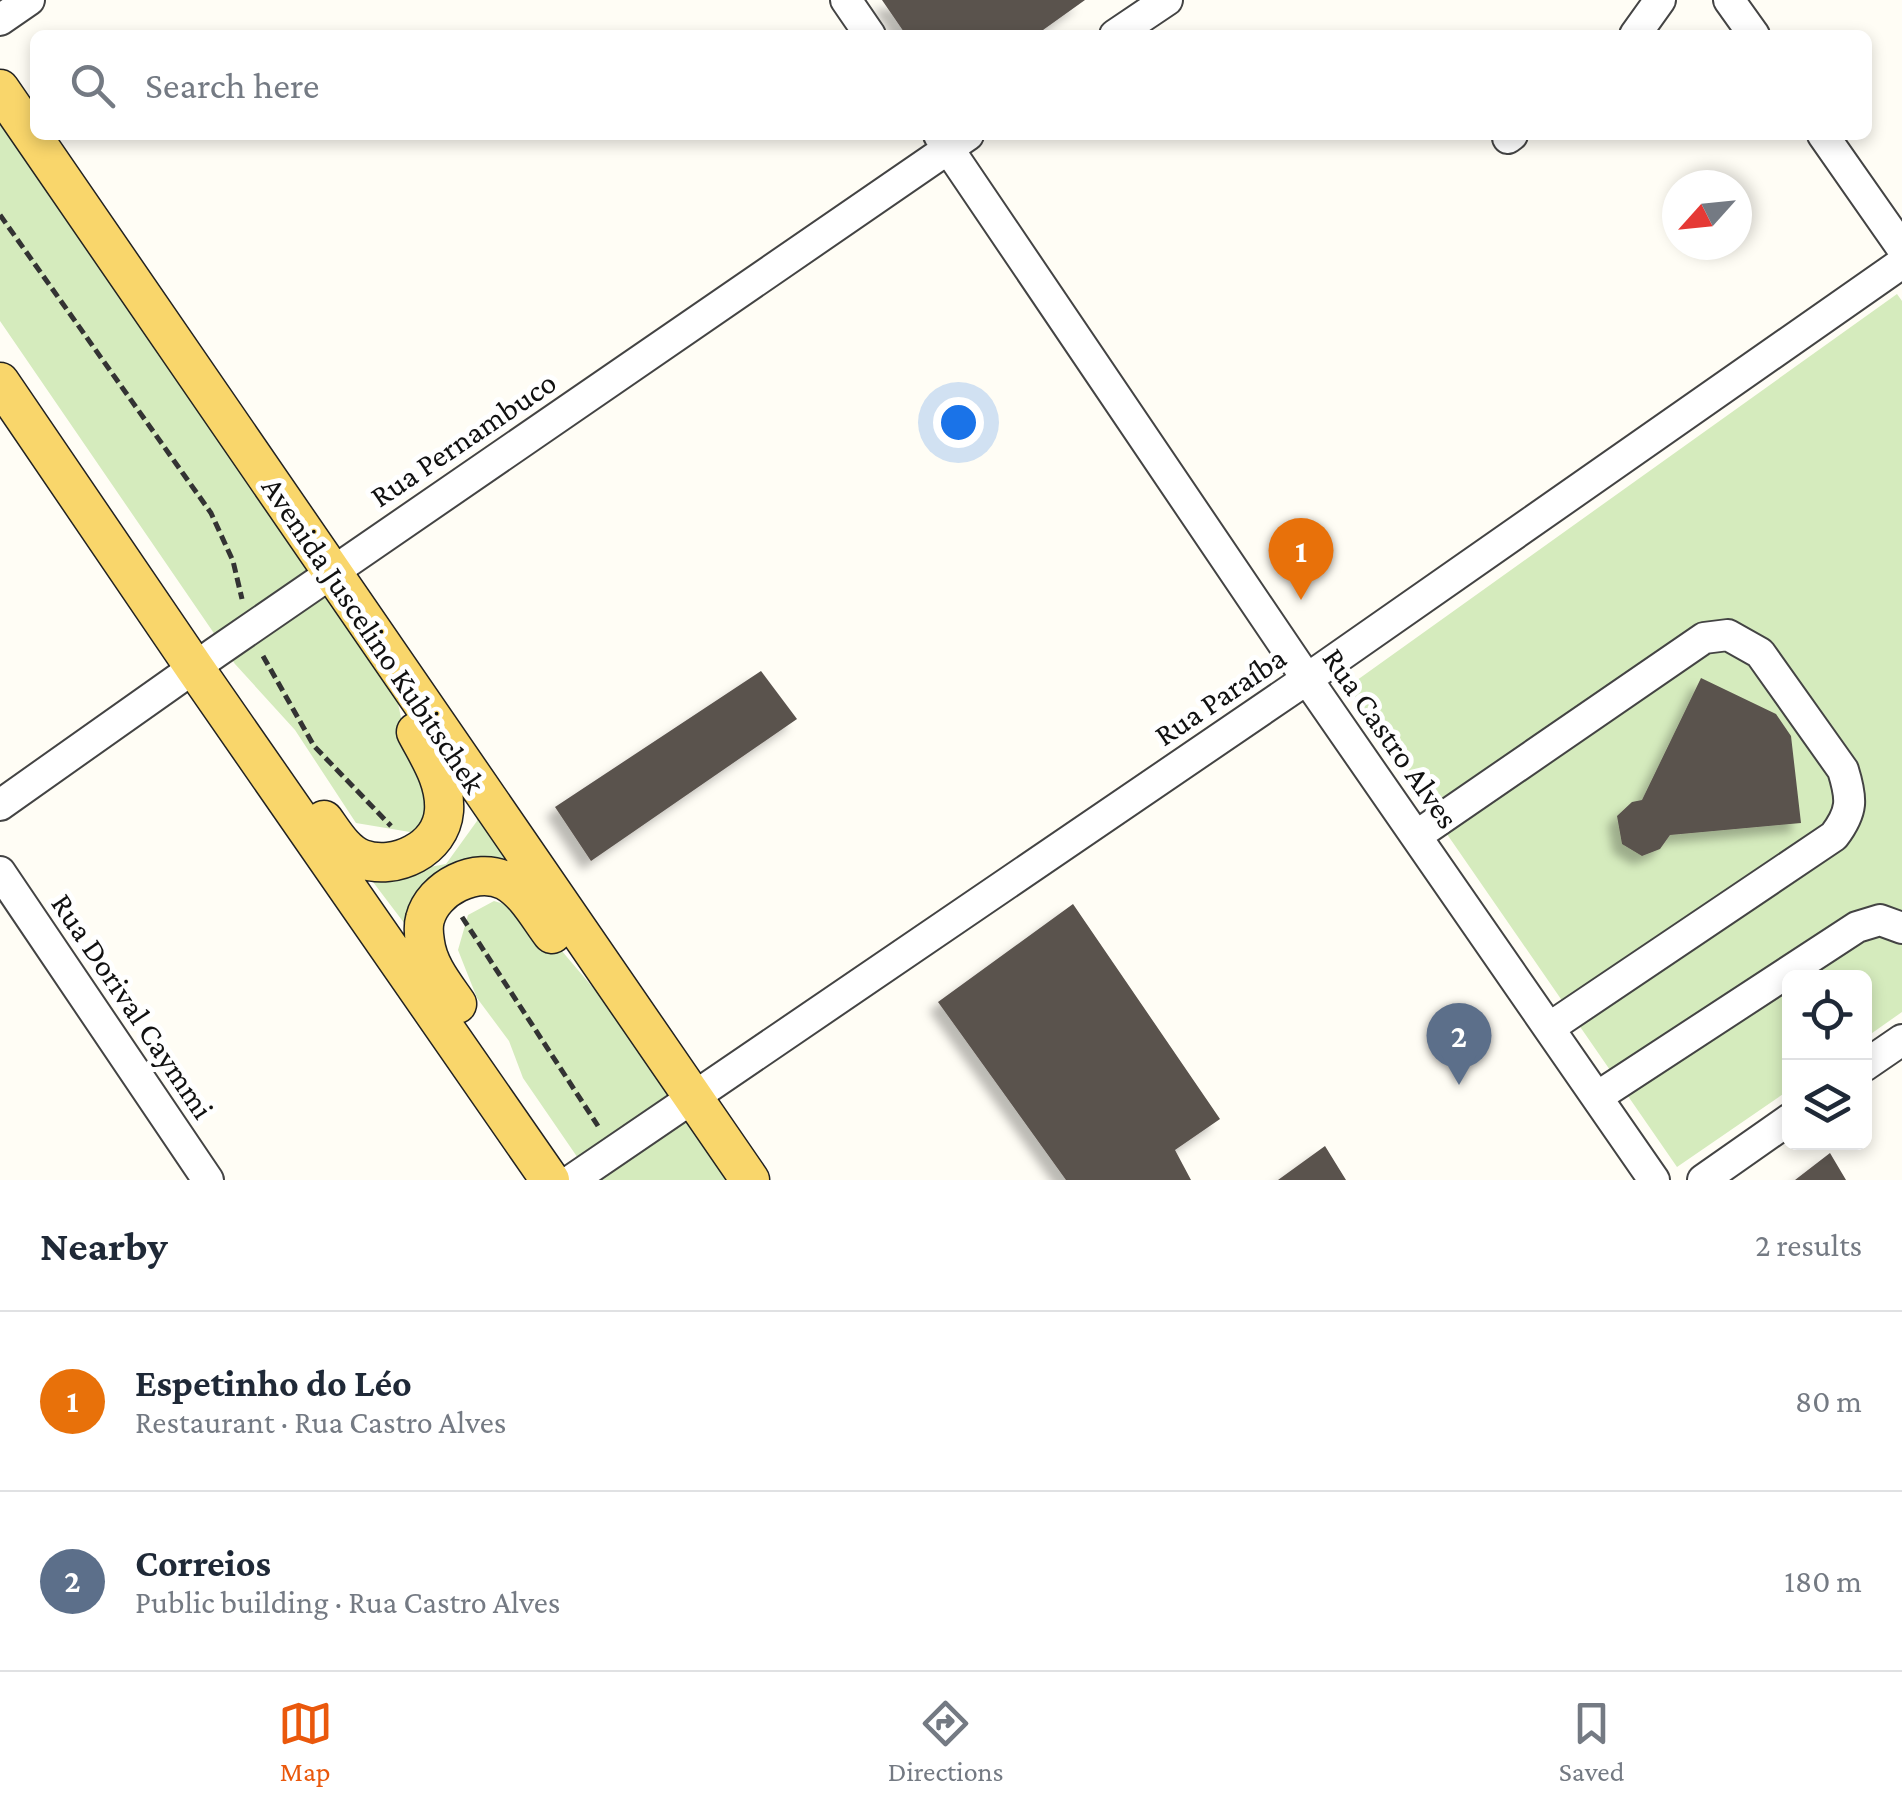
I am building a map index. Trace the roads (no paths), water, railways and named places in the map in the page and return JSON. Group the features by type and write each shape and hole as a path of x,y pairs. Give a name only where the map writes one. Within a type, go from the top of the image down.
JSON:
{"main road":[{"name":"Avenida Juscelino Kubitschek","path":"0,89 30,133"},
{"name":"Avenida Juscelino Kubitschek","path":"35,140 750,1180"},
{"path":"0,382 550,1180"},
{"path":"248,744 272,751 284,762 339,841 359,858 386,863 408,858 430,844 444,814 442,780 405,705 409,685"},
{"path":"476,1075 478,1044 469,1022 432,967 425,946 424,921 436,898 456,882 482,875 506,881 526,899 573,959 605,971"}],"street":[{"path":"0,20 29,0"},
{"path":"846,0 867,30"},
{"path":"1122,30 1167,0"},
{"path":"1639,30 1660,0"},
{"path":"1729,0 1750,30"},
{"name":"Rua Pernambuco","path":"0,806 952,140"},
{"name":"Rua Castro Alves","path":"952,140 1307,679 1654,1180"},
{"path":"1827,140 1902,248"},
{"name":"Rua Paraíba","path":"572,1180 1307,679 1902,263"},
{"path":"1416,836 1704,638 1716,636 1728,636 1760,653 1843,770 1850,809 1834,836 1549,1028"},
{"name":"Rua Dorival Caymmi","path":"0,872 208,1180"},
{"path":"1596,1097 1858,927 1880,920 1902,928"},
{"path":"1872,1061 1902,1040"},
{"path":"1703,1180 1782,1125"}],"place":[{"name":"Espetinho do Léo","path":"1301,600"},
{"name":"Correios","path":"1459,1085"}]}
